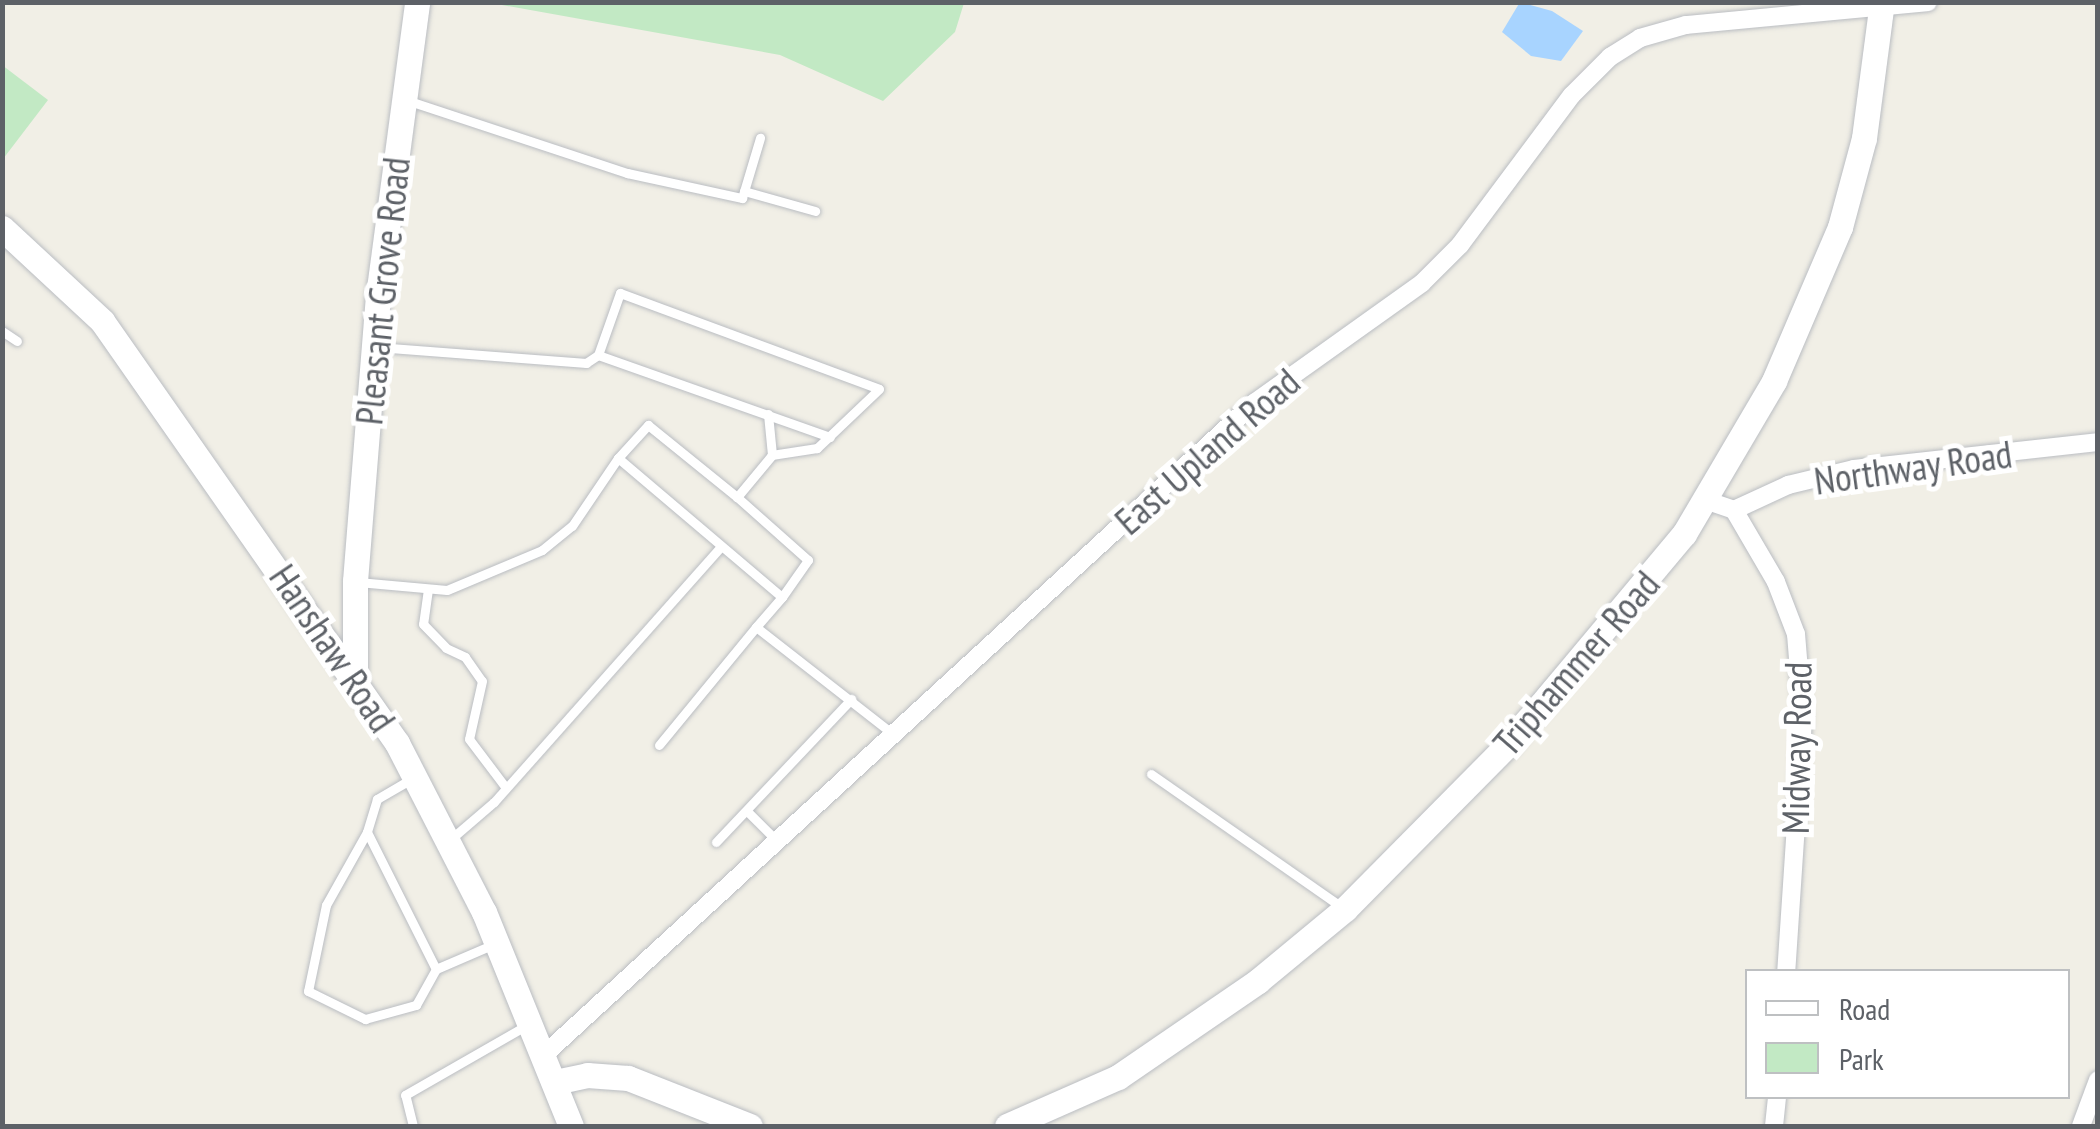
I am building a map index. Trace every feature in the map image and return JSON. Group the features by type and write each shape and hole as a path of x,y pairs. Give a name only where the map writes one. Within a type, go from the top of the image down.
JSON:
{"street":[{"name":"Pleasant Grove Road","path":"355,677 356,581 374,347 417,2"},
{"name":"East Upland Road","path":"544,1054 1254,403 1422,283 1482,218 1572,95 1626,44 1686,25 1928,2"},
{"name":"Triphammer Road","path":"1007,1126 1118,1077 1258,981 1345,909 1584,660 1705,500 1774,382 1840,227 1864,138 1882,5"},
{"name":"Hanshaw Road","path":"2,228 102,321 355,677 450,840 531,1022 571,1126"},
{"name":"Northway Road","path":"1734,510 1788,485 1854,469 2098,442"},
{"path":"1705,500 1734,510"},
{"name":"Midway Road","path":"1734,510 1787,605 1800,658 1803,719 1786,969"},
{"path":"314,618 336,608 356,581"},
{"path":"556,1082 587,1075 628,1078 750,1126"},
{"path":"2080,1126 2098,1080"},
{"path":"1774,1126 1777,1099"}],"lane":[{"path":"403,99 627,173 742,198 760,138"},
{"path":"744,191 814,212"},
{"path":"374,347 586,363 598,355 620,293 879,389 817,448 772,454 736,498"},
{"path":"2,331 16,341"},
{"path":"598,355 830,437"},
{"path":"768,414 772,454"},
{"path":"356,581 446,590 542,550 572,526 618,458 648,425 808,560 658,746"},
{"path":"618,458 782,597"},
{"path":"450,840 506,788 720,546"},
{"path":"428,588 423,624 465,657 482,680 468,739 506,788"},
{"path":"756,627 894,735"},
{"path":"716,842 850,699"},
{"path":"1151,774 1345,909"},
{"path":"416,776 377,799 367,832 326,905 308,991 364,1019 416,1005 436,969 496,943"},
{"path":"748,811 779,842"},
{"path":"367,832 436,969"},
{"path":"412,1126 405,1096 531,1022"}],"green space":[{"path":"491,3 964,3 955,32 883,101 780,55"},
{"path":"2,65 48,100 3,159 2,159"}],"water":[{"path":"1520,2 1552,11 1583,31 1561,61 1531,56 1502,32"}]}
